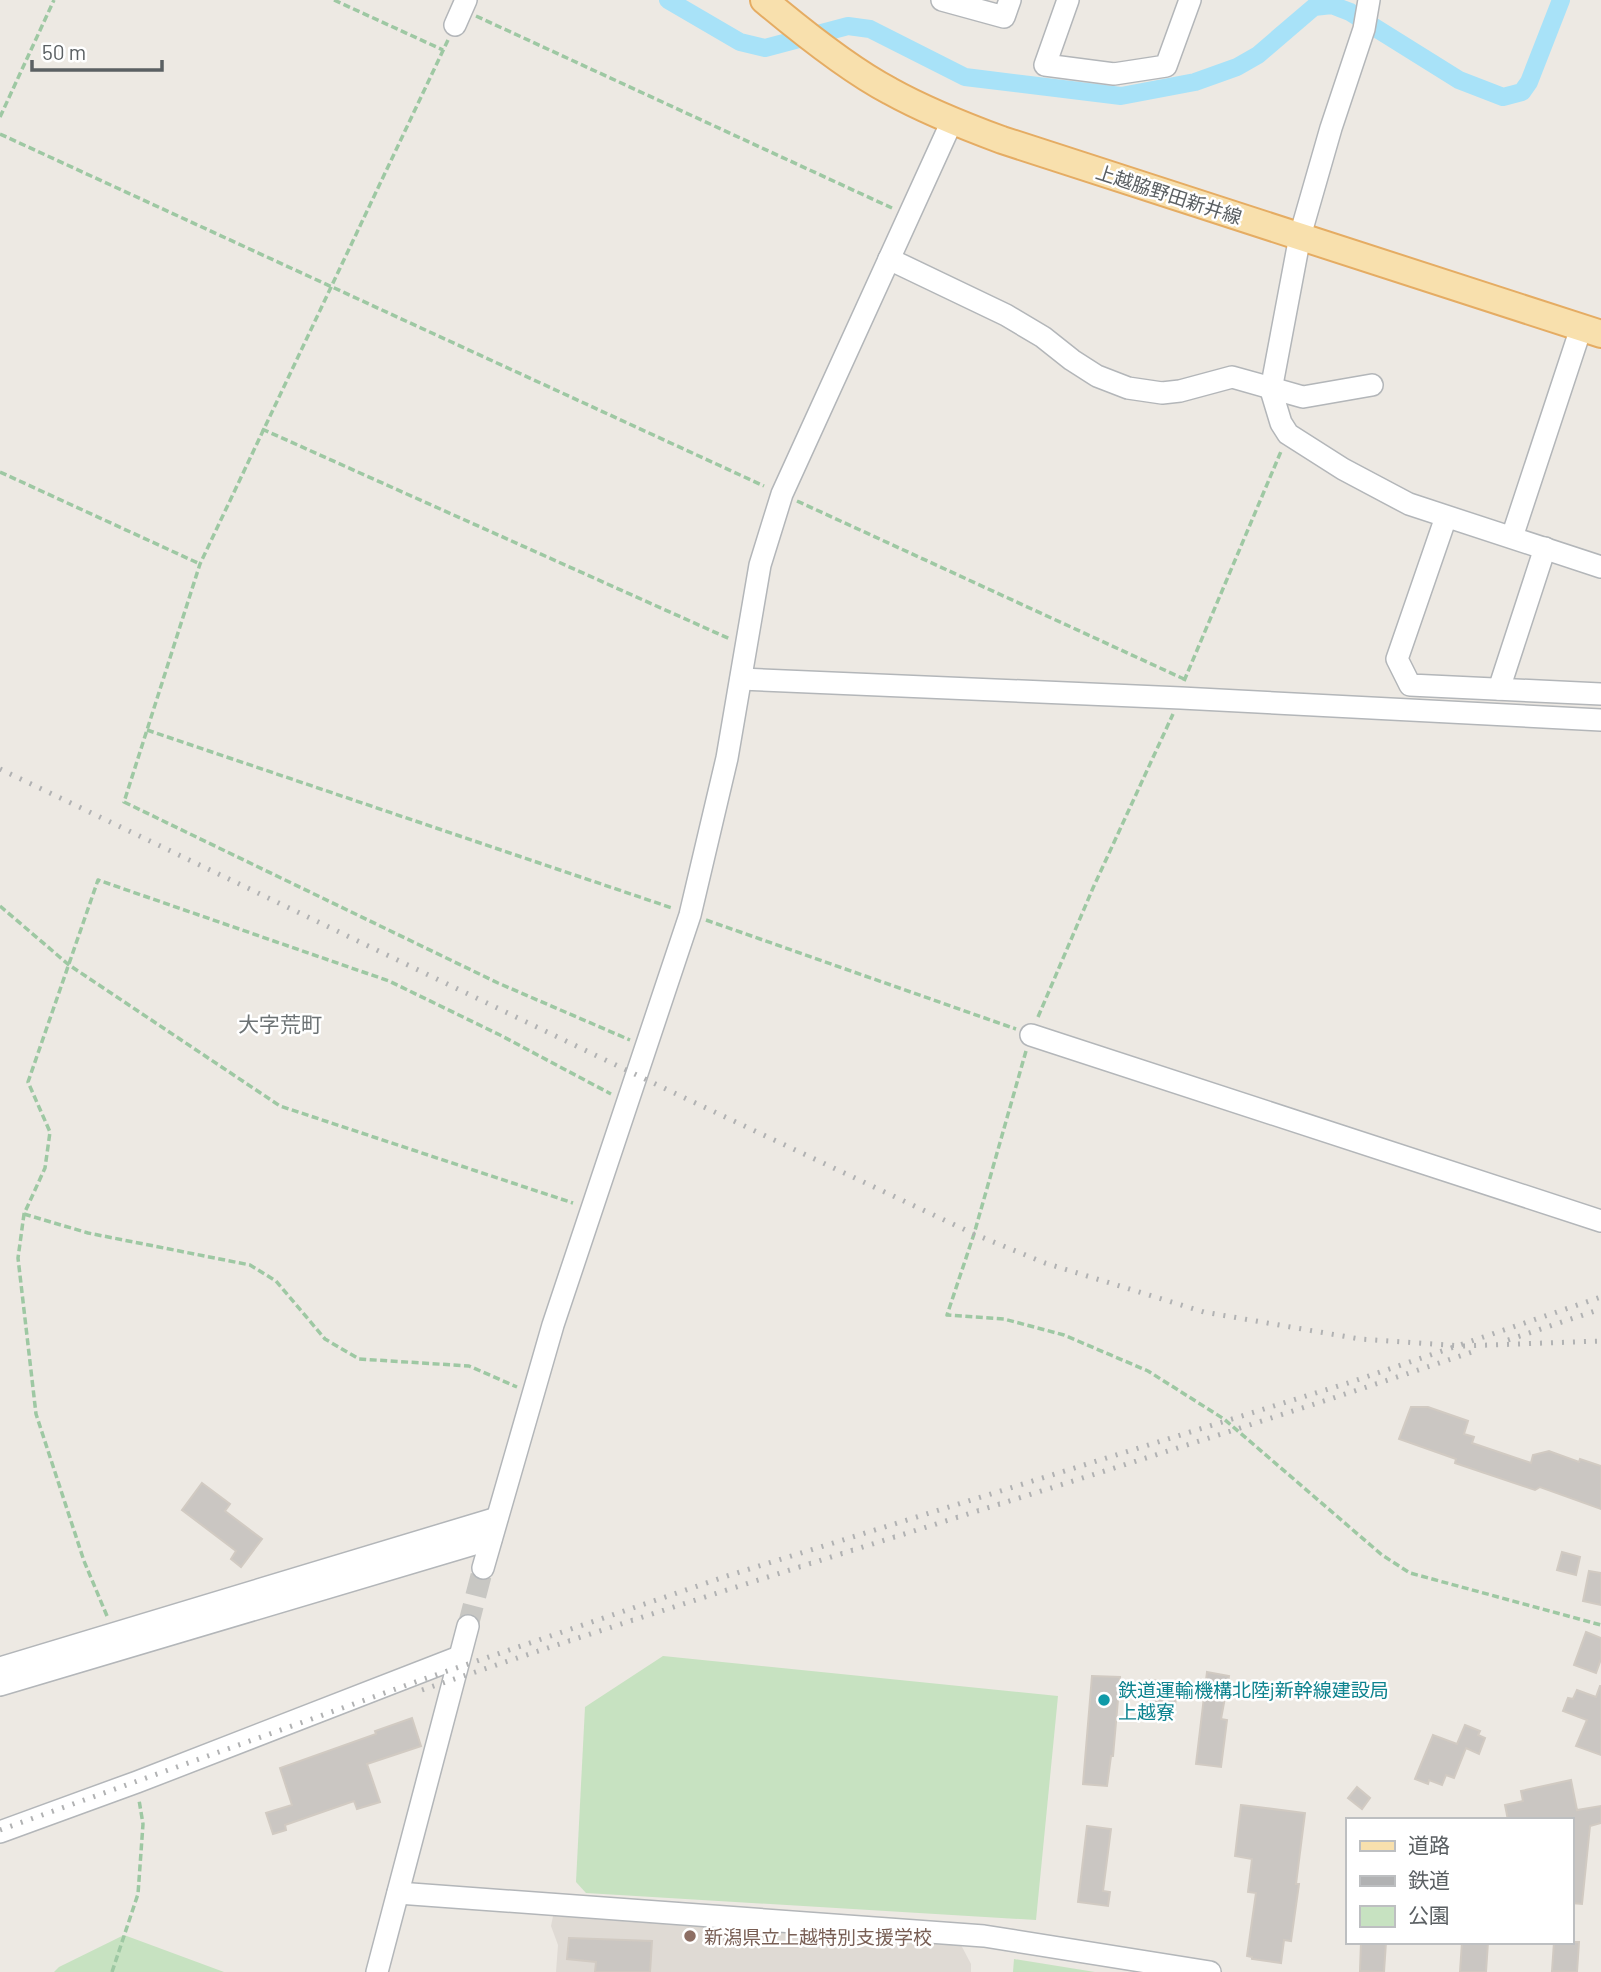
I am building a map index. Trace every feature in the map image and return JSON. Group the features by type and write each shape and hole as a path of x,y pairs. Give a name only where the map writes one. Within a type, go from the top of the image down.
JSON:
{"main road":[{"name":"上越脇野田新井線","path":"764,0 888,91 952,121 1002,141 1591,331"}],"street":[{"path":"942,0 1004,17 1010,0"},
{"path":"1068,0 1045,65 1114,74 1166,66 1190,0"},
{"path":"1369,0 1364,29 1331,128 1300,236 1271,390 1275,408 1288,434 1409,505 1601,567"},
{"path":"482,1568 553,1325 690,915 727,758 760,565 782,494 952,121"},
{"path":"889,259 1006,315 1043,337 1097,376 1128,388 1153,392 1180,391 1232,377 1303,397 1372,385"},
{"path":"1512,537 1591,331"},
{"path":"1446,517 1397,659 1410,685 1601,694"},
{"path":"1499,689 1545,548"},
{"path":"741,679 1183,688 1601,720"},
{"path":"1031,1035 1601,1221"},
{"path":"0,1668 497,1518"},
{"path":"0,1685 491,1539"},
{"path":"377,1972 468,1626"},
{"path":"0,1832 459,1657"},
{"path":"398,1893 984,1936 1210,1972"}],"path":[{"path":"0,117 54,0"},
{"path":"334,0 443,50"},
{"path":"648,1047 498,983 124,802 200,564 461,12 909,215"},
{"path":"0,134 782,494 1183,688"},
{"path":"262,429 746,646"},
{"path":"1288,434 1183,688 1093,888 1031,1035 974,1234 947,1315 1004,1319 1064,1335 1148,1371 1224,1419 1362,1538 1410,1573 1601,1625"},
{"path":"0,472 200,564"},
{"path":"147,730 690,915 1031,1035"},
{"path":"112,1636 106,1612 84,1561 56,1480 36,1414 18,1258 23,1214 45,1168 50,1132 28,1082 97,880 389,982 500,1035 628,1103"},
{"path":"0,906 69,965 280,1105 592,1209"},
{"path":"23,1214 88,1233 250,1265 276,1281 325,1339 359,1359 469,1366 517,1387"},
{"path":"112,1972 138,1894 143,1824 137,1782"}],"shaded area":[{"name":"新潟県立上越特別支援学校","path":"553,1916 961,1945 971,1964 971,1972 556,1972 558,1945 551,1926"}],"green space":[{"path":"663,1656 1058,1696 1036,1920 586,1893 576,1882 585,1707"},
{"path":"124,1935 224,1972 54,1972"},
{"path":"1014,1959 1095,1972 1013,1972"}],"building":[{"path":"1411,1407 1428,1407 1468,1421 1464,1434 1474,1437 1472,1443 1531,1463 1533,1455 1549,1451 1579,1462 1580,1459 1601,1466 1601,1509 1540,1487 1535,1490 1455,1463 1456,1459 1399,1439"},
{"path":"202,1483 230,1504 225,1511 262,1539 241,1567 231,1559 236,1551 182,1510"},
{"path":"1562,1552 1580,1557 1576,1575 1557,1570"},
{"path":"1589,1571 1601,1573 1601,1605 1583,1601"},
{"path":"1586,1632 1601,1638 1601,1659 1596,1673 1574,1665"},
{"path":"1207,1672 1229,1676 1221,1719 1227,1720 1221,1767 1196,1764"},
{"name":"鉄道運輸機構北陸j新幹線建設局 上越寮","path":"1092,1676 1120,1677 1113,1756 1107,1786 1083,1784"},
{"path":"1150,1680 1178,1683 1174,1713 1148,1710"},
{"path":"1600,1686 1601,1755 1576,1746 1587,1720 1563,1711 1568,1698 1573,1699 1577,1690 1596,1697"},
{"path":"412,1718 421,1746 367,1764 380,1802 357,1809 354,1801 285,1825 286,1830 273,1834 266,1813 292,1805 280,1768 376,1734 375,1731"},
{"path":"1465,1725 1480,1731 1478,1735 1485,1738 1479,1754 1466,1748 1454,1778 1446,1775 1442,1785 1415,1779 1433,1735 1457,1744"},
{"path":"1571,1780 1577,1810 1601,1806 1601,1823 1590,1826 1582,1904 1573,1903 1573,1818 1508,1818 1505,1805 1523,1801 1521,1791"},
{"path":"1357,1787 1370,1798 1362,1809 1348,1798"},
{"path":"1241,1805 1305,1813 1291,1941 1284,1940 1281,1963 1247,1956 1256,1893 1248,1892 1252,1859 1235,1856"},
{"path":"1087,1826 1111,1829 1103,1891 1110,1892 1108,1906 1078,1902"},
{"path":"569,1938 652,1941 650,1972 595,1972 596,1962 567,1959"},
{"path":"1579,1942 1577,1972 1552,1971 1554,1944"},
{"path":"1361,1944 1386,1944 1384,1972 1360,1971"},
{"path":"1462,1944 1488,1944 1486,1972 1460,1972"}],"waterway":[{"path":"668,0 740,42 765,48 848,26 870,29 965,77 1121,96 1195,82 1237,67 1258,55 1314,7 1332,5 1350,12 1459,80 1503,97 1522,92 1529,82 1561,0"}],"tunnel":[{"path":"468,1626 483,1568"}],"railway":[{"path":"0,769 670,1091 974,1234 1045,1263 1204,1312 1360,1339 1462,1346 1601,1341"},
{"path":"0,1830 421,1680 727,1576 1351,1382 1601,1297"},
{"path":"1508,1340 1601,1309"},
{"path":"422,1690 685,1603 1478,1350"}],"place":[{"name":"鉄道運輸機構北陸j新幹線建設局 上越寮","path":"1104,1700"},
{"name":"新潟県立上越特別支援学校","path":"690,1936"}],"district":[{"name":"大字荒町","path":"280,1023"}]}
